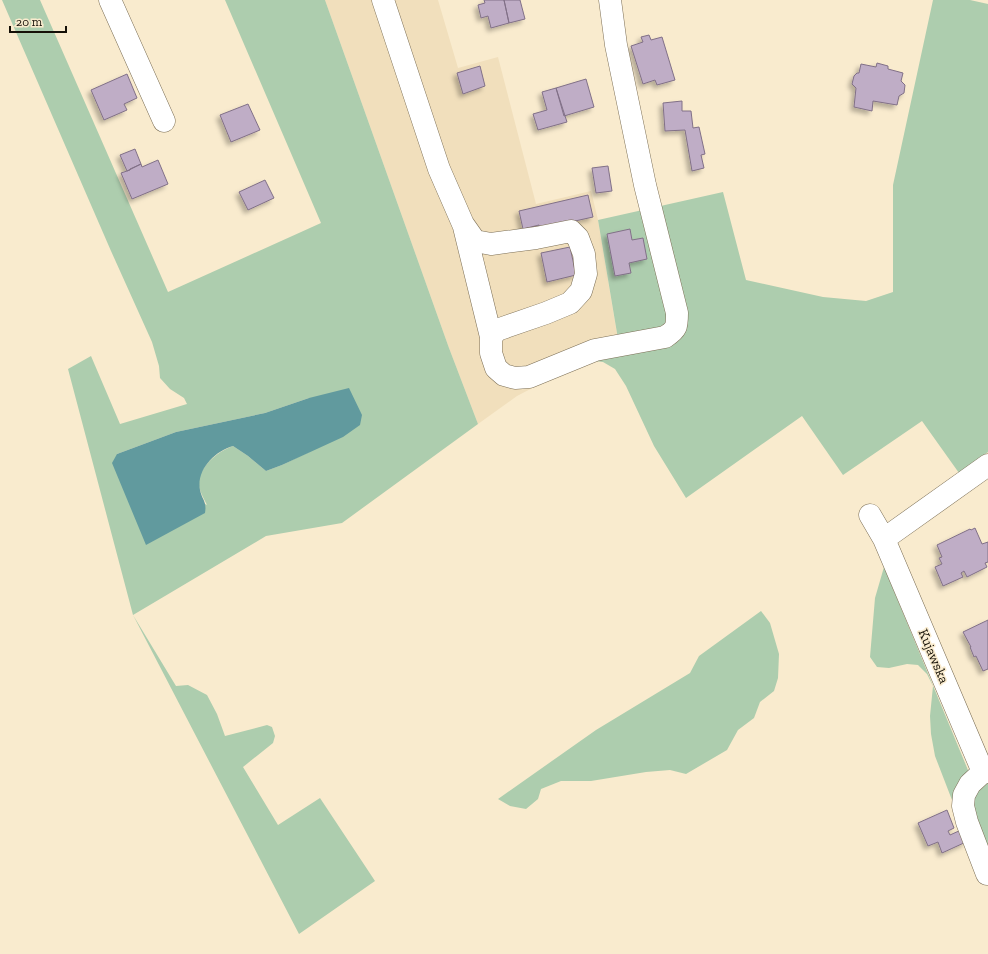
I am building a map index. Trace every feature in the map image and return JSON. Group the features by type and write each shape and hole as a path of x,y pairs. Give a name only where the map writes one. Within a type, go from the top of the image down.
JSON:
{"street":[{"path":"110,0 164,121"},
{"path":"383,0 430,145 463,224 491,337 491,353 496,368 504,375 515,378 529,377 595,350 665,337 674,331 677,322 677,313 645,185 616,45 610,0"},
{"path":"463,224 475,240 491,244 536,238 571,231 578,238 584,254 586,274 581,291 570,303 497,330 491,337"},
{"path":"884,539 988,465"},
{"name":"Kujawska","path":"870,515 884,539 985,772 970,784 964,795 963,806 967,822 987,874"}],"shaded area":[{"path":"325,0 438,0 458,68 498,57 536,204 591,191 598,220 619,346 586,360 517,396 478,424 449,348"}],"green space":[{"path":"2,0 40,0 168,292 321,223 225,0 325,0 449,348 478,424 342,523 266,536 133,615 68,369 91,356 120,424 187,404 184,398 170,389 160,378 159,366 152,342","holes":["309,398 309,452 266,471 233,446 228,448 217,454 204,467 199,478 202,495 207,505 117,454 176,432 265,413"]},
{"path":"933,0 970,0 988,4 988,452 959,473 922,421 843,475 802,416 686,498 654,446 626,386 615,369 603,362 586,360 619,345 598,220 723,192 746,280 823,297 866,301 893,292 893,185"},
{"path":"884,567 970,775 957,813 935,756 931,734 930,716 933,686 927,674 918,665 907,664 889,668 877,667 870,657 875,598"},
{"path":"761,611 770,623 779,654 778,678 774,691 760,702 754,718 738,730 727,750 686,774 670,770 646,772 591,781 561,781 541,789 538,799 526,809 510,806 498,799 596,730 690,673 699,656"},
{"path":"133,615 176,686 188,685 207,695 217,714 225,736 267,725 272,727 275,736 273,743 243,767 278,825 320,798 375,881 299,934"},
{"path":"988,777 988,867 970,792"}],"water":[{"path":"349,388 362,415 360,425 343,437 266,471 233,446 220,452 208,462 201,475 200,490 205,503 205,513 146,545 112,463 117,454 176,432 265,413 309,398"}],"building":[{"path":"484,0 504,0 509,23 491,28 488,16 481,18 478,5 485,3"},
{"path":"504,0 520,0 525,19 509,23"},
{"path":"649,35 651,40 662,37 675,80 657,85 655,80 643,84 631,46 643,42 641,37"},
{"path":"877,63 888,66 888,69 903,73 901,81 905,85 904,93 899,96 897,105 873,101 872,111 854,107 856,88 852,84 854,76 859,73 861,64 876,67"},
{"path":"480,66 485,86 463,94 457,73"},
{"path":"127,74 137,98 124,104 127,110 104,120 91,90"},
{"path":"586,79 594,107 564,116 556,88"},
{"path":"556,88 567,122 538,130 533,114 547,110 542,92"},
{"path":"682,101 682,111 691,111 693,128 699,127 705,154 701,155 704,168 692,171 685,130 665,131 663,103"},
{"path":"248,104 260,130 231,142 220,115"},
{"path":"135,149 141,164 127,171 120,155"},
{"path":"158,160 168,184 132,199 121,173 141,164 142,167"},
{"path":"608,166 612,191 596,193 592,168"},
{"path":"265,180 274,198 248,210 239,192"},
{"path":"588,195 593,217 539,229 539,225 523,229 519,211"},
{"path":"630,229 632,240 643,238 647,259 629,263 631,273 615,276 607,234"},
{"path":"570,247 576,275 547,282 541,253"},
{"path":"975,528 982,544 988,542 988,562 985,563 987,567 967,577 964,571 961,573 963,577 943,586 935,567 942,564 939,558 942,557 937,545"},
{"path":"988,620 988,669 983,671 976,656 974,657 971,647 963,632"},
{"path":"947,810 954,828 948,831 950,835 961,830 966,842 942,853 938,842 928,846 918,823"}]}
